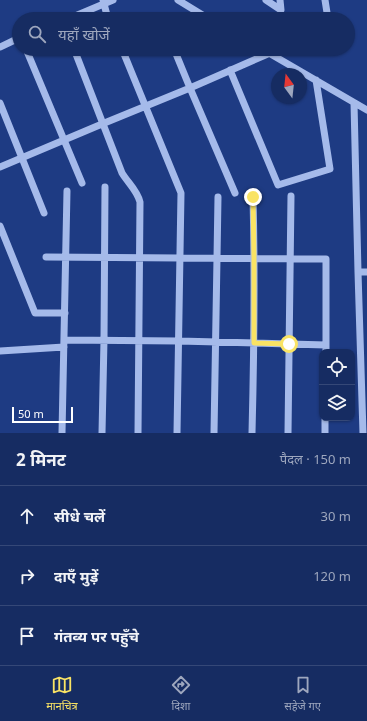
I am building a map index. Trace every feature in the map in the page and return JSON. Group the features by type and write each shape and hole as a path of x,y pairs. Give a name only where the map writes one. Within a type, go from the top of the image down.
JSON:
{"street":[{"path":"82,12 103,2 113,0"},
{"path":"178,0 198,12"},
{"path":"266,0 281,10 280,0"},
{"path":"325,0 327,12"},
{"path":"103,2 106,12"},
{"path":"0,47 12,41"},
{"path":"29,56 82,183"},
{"path":"77,56 122,173 134,189 139,198 141,207 138,433"},
{"path":"126,56 182,193 177,433"},
{"path":"177,56 235,193"},
{"path":"0,167 146,107 263,56"},
{"path":"275,56 367,110"},
{"path":"230,70 278,185 330,169 316,80"},
{"path":"0,103 44,213"},
{"path":"354,103 358,272 364,378 363,433"},
{"path":"102,433 105,187"},
{"path":"62,433 67,191"},
{"path":"288,433 291,196"},
{"path":"214,433 218,197"},
{"path":"252,433 254,343 253,197"},
{"path":"1,230 35,313 65,313"},
{"path":"0,351 104,340 289,344 326,348 326,259 46,257"},
{"path":"358,272 367,272"},
{"path":"325,421 325,433"}],"route":[{"path":"253,197 254,343 289,344"}]}
